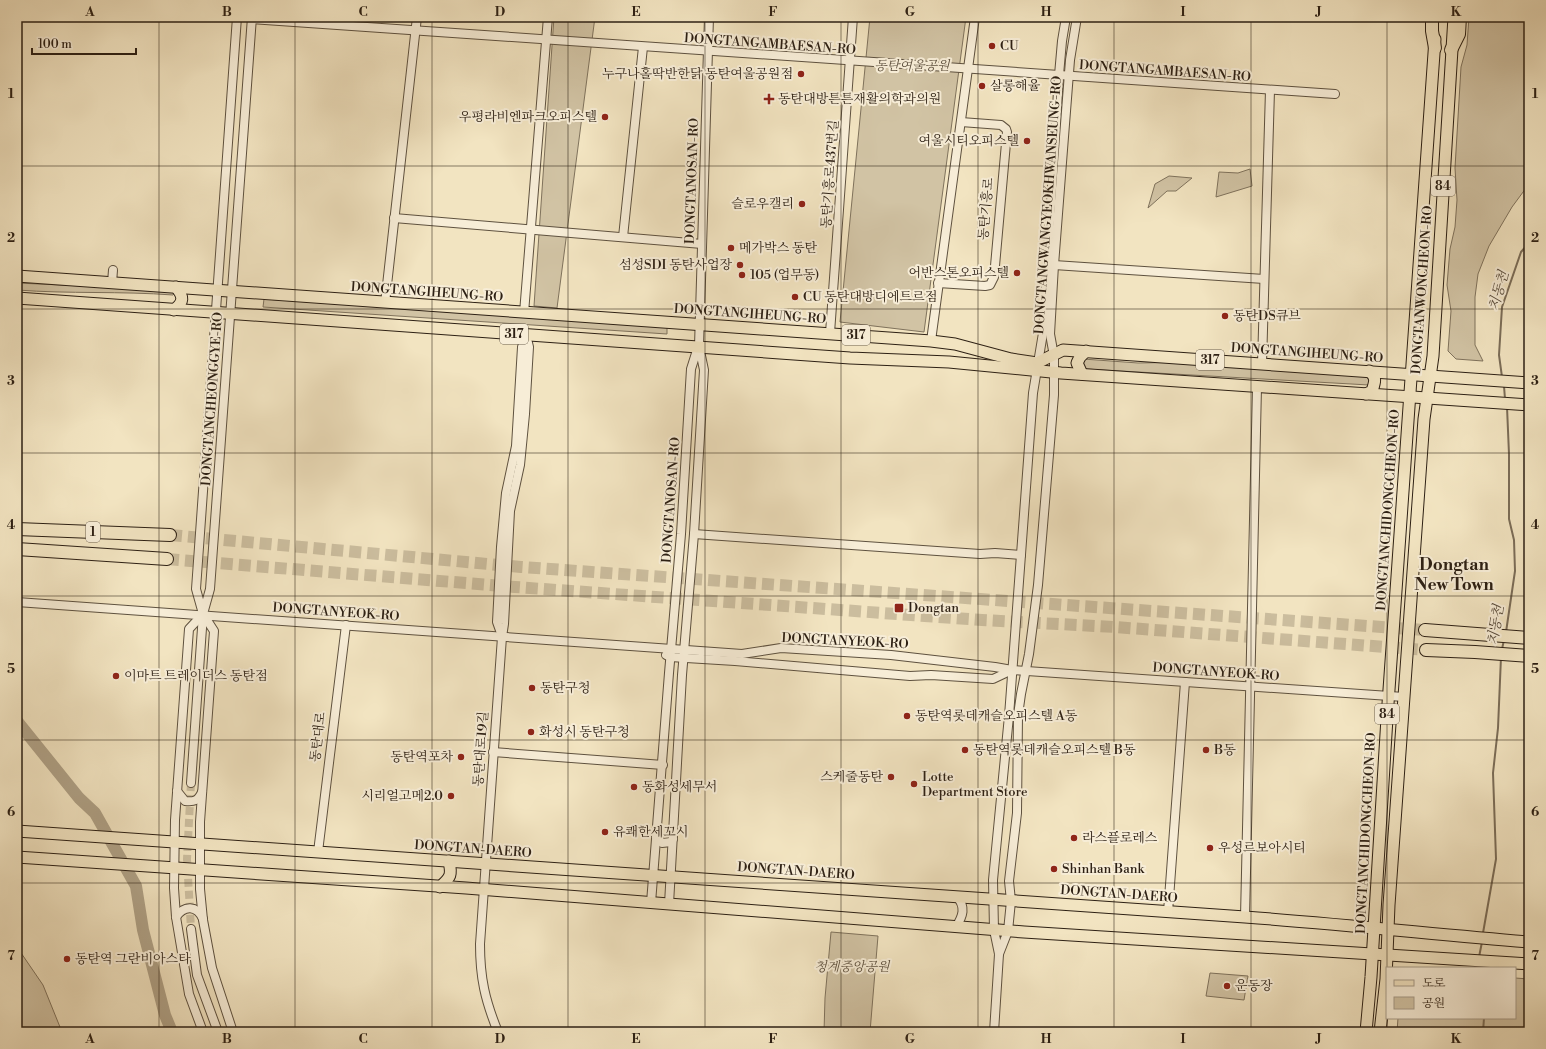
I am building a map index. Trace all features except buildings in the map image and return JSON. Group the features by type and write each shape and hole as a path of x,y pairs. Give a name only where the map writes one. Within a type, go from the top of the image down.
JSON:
{"highway":[{"path":"1432,17 1432,31 1435,48"},
{"path":"1451,50 1459,34 1460,17"},
{"name":"1","path":"17,529 170,536"},
{"name":"1","path":"17,549 167,559"},
{"path":"1425,630 1529,638"},
{"path":"1426,650 1529,656"}],"main road":[{"name":"DONGTANWONCHEON-RO","path":"1410,397 1437,17"},
{"name":"DONGTANWONCHEON-RO","path":"1427,398 1433,356 1454,17"},
{"name":"DONGTANGIHEUNG-RO","path":"17,276 931,341 954,344 1054,372 1257,387 1529,404"},
{"path":"174,310 180,305 182,299 181,293 176,287"},
{"name":"DONGTANGIHEUNG-RO","path":"17,298 850,358 1037,367 1063,350 1529,382"},
{"path":"1082,374 1077,363 1086,351"},
{"path":"1366,394 1372,391 1374,384 1373,374 1369,371"},
{"name":"DONGTANCHIDONGCHEON-RO","path":"1366,1032 1373,954 1410,397"},
{"name":"DONGTANCHIDONGCHEON-RO","path":"1386,967 1404,697 1424,419 1427,398"},
{"name":"DONGTAN-DAERO","path":"17,831 1246,917 1529,942"},
{"path":"17,857 483,890 1008,931 1529,964"},
{"path":"440,887 448,880 452,873 449,861"},
{"name":"DONGTANCHIDONGCHEON-RO","path":"1380,1032 1386,978"}],"street":[{"path":"233,1032 212,968 203,920 200,889 200,822 214,631 203,614 196,589 237,17 234,17"},
{"path":"385,302 417,17"},
{"path":"524,313 548,17"},
{"name":"DONGTANOSAN-RO","path":"684,654 694,534 704,370 699,346 699,324 708,17"},
{"name":"동탄기흥로437번길","path":"830,333 853,17"},
{"path":"931,341 975,17"},
{"name":"DONGTANGWANGYEOKHWANSEUNG-RO","path":"1020,555 1033,393 1043,333 1059,76 1066,17"},
{"name":"DONGTANGWANGYEOKHWANSEUNG-RO","path":"1026,671 1038,585 1054,395 1054,356 1050,334 1054,265 1069,76 1072,44 1077,17"},
{"name":"DONGTANGAMBAESAN-RO","path":"252,18 708,52 1335,94"},
{"name":"DONGTANCHEONGGYE-RO","path":"191,783 203,614 210,589 252,18"},
{"path":"623,237 643,47"},
{"path":"1262,364 1270,90"},
{"name":"동탄기흥로","path":"938,283 985,286 990,285 994,277 1007,132 1006,129 1001,126 961,122"},
{"path":"394,218 702,244"},
{"path":"1054,265 1264,279"},
{"path":"112,283 113,270"},
{"name":"동탄대로19길","path":"498,1032 485,994 480,970 480,944 502,637 497,622 501,547 506,493 516,446 522,347 526,335"},
{"name":"DONGTANOSAN-RO","path":"651,903 670,653 681,534 691,369 699,346"},
{"path":"1246,917 1257,387"},
{"path":"694,534 980,554 995,553 1020,555 1009,716 993,880 994,930 999,954 994,1032"},
{"name":"DONGTANYEOK-RO","path":"17,602 203,614 652,648 670,653 736,661 910,676 931,675 994,679 1012,670"},
{"path":"203,614 189,630 174,842 174,888 176,917 189,994 203,1032"},
{"name":"동탄대로","path":"318,852 346,625"},
{"name":"DONGTANYEOK-RO","path":"684,654 742,654 781,648 891,655 1012,670 1404,697"},
{"path":"669,904 684,654"},
{"path":"954,676 955,663"},
{"path":"999,954 1008,931 1011,901 1009,881 1017,813 1018,715 1026,671"},
{"path":"1168,912 1185,682"},
{"path":"1009,716 1012,714 1018,715"},
{"path":"493,752 662,765"},
{"path":"177,791 185,801 193,802 199,799 203,790"},
{"path":"656,837 662,843 673,840"},
{"path":"956,927 963,910 961,902 957,897"},
{"path":"176,917 180,911 186,908 192,908 201,914 203,920"},
{"path":"191,929 197,975 218,1032"}],"green space":[{"path":"554,17 595,17 557,308 534,306"},
{"name":"동탄여울공원","path":"870,17 966,17 924,332 840,322"},
{"path":"1469,17 1529,17 1529,184 1512,207 1489,246 1478,274 1475,297 1475,345 1483,361 1456,359 1448,351 1451,311 1447,285 1450,249 1455,227 1457,200 1455,168 1461,67 1467,45"},
{"path":"1250,169 1252,186 1216,197 1219,172 1238,173"},
{"path":"1169,176 1192,178 1176,191 1167,191 1148,208 1155,184"},
{"path":"17,283 173,290 174,294 17,290"},
{"path":"264,299 667,326 667,334 263,307"},
{"path":"1083,359 1138,363 1193,362 1366,374 1369,378 1369,385 1085,369 1081,362"},
{"name":"청계중앙공원","path":"831,932 878,936 870,1032 824,1032 825,998"},
{"path":"17,947 43,985 62,1032 17,1032"},
{"name":"운동장","path":"1210,973 1248,976 1244,1000 1206,996"},
{"path":"1516,978 1529,979 1529,1032 1397,1032 1398,1019 1516,1019"}],"waterway":[{"name":"치동천","path":"1502,377 1499,355 1502,307 1521,252 1529,243"},
{"name":"치동천","path":"1504,386 1505,399"},
{"name":"치동천","path":"1506,632 1515,571 1514,540 1509,519 1507,407"},
{"name":"치동천","path":"1502,649 1504,640"},
{"name":"치동천","path":"1483,933 1496,859 1493,773 1498,728 1501,657"},
{"path":"17,721 79,798 95,813 136,886 143,930 165,1015 172,1032"},
{"name":"치동천","path":"1479,957 1482,942"},
{"name":"치동천","path":"1483,1032 1484,1019"}],"tunnel":[{"path":"170,535 521,567 1425,630"},
{"path":"167,559 515,587 982,620 1115,627 1426,650"},
{"path":"191,783 187,859 191,929"}],"place":[{"name":"CU","path":"992,46"},
{"name":"누구나홀딱반한닭 동탄여울공원점","path":"801,74"},
{"name":"살롱해율","path":"982,86"},
{"name":"동탄대방튼튼재활의학과의원","path":"769,99"},
{"name":"우평라비엔파크오피스텔","path":"605,117"},
{"name":"여울시티오피스텔","path":"1027,141"},
{"name":"슬로우캘리","path":"802,204"},
{"name":"메가박스 동탄","path":"731,248"},
{"name":"섬성SDI 동탄사업장","path":"740,265"},
{"name":"어반스톤오피스텔","path":"1017,273"},
{"name":"105 (업무동)","path":"742,275"},
{"name":"CU 동탄대방디에트르점","path":"795,297"},
{"name":"동탄DS큐브","path":"1225,316"},
{"name":"Dongtan","path":"899,608"},
{"name":"이마트 트레이더스 동탄점","path":"116,676"},
{"name":"동탄구청","path":"532,688"},
{"name":"동탄역롯데캐슬오피스텔 A동","path":"907,716"},
{"name":"화성시 동탄구청","path":"531,732"},
{"name":"동탄역롯데캐슬오피스텔 B동","path":"965,750"},
{"name":"B동","path":"1206,750"},
{"name":"동탄역포차","path":"461,757"},
{"name":"스케줄동탄","path":"891,777"},
{"name":"Lotte Department Store","path":"914,784"},
{"name":"동화성세무서","path":"634,787"},
{"name":"시리얼고메2.0","path":"451,796"},
{"name":"유쾌한세꼬시","path":"605,832"},
{"name":"라스플로레스","path":"1074,838"},
{"name":"우성르보아시티","path":"1210,848"},
{"name":"Shinhan Bank","path":"1054,869"},
{"name":"동탄역 그란비아스타","path":"67,959"},
{"name":"운동장","path":"1227,986"}],"district":[{"name":"Dongtan New Town","path":"1454,575"}]}
